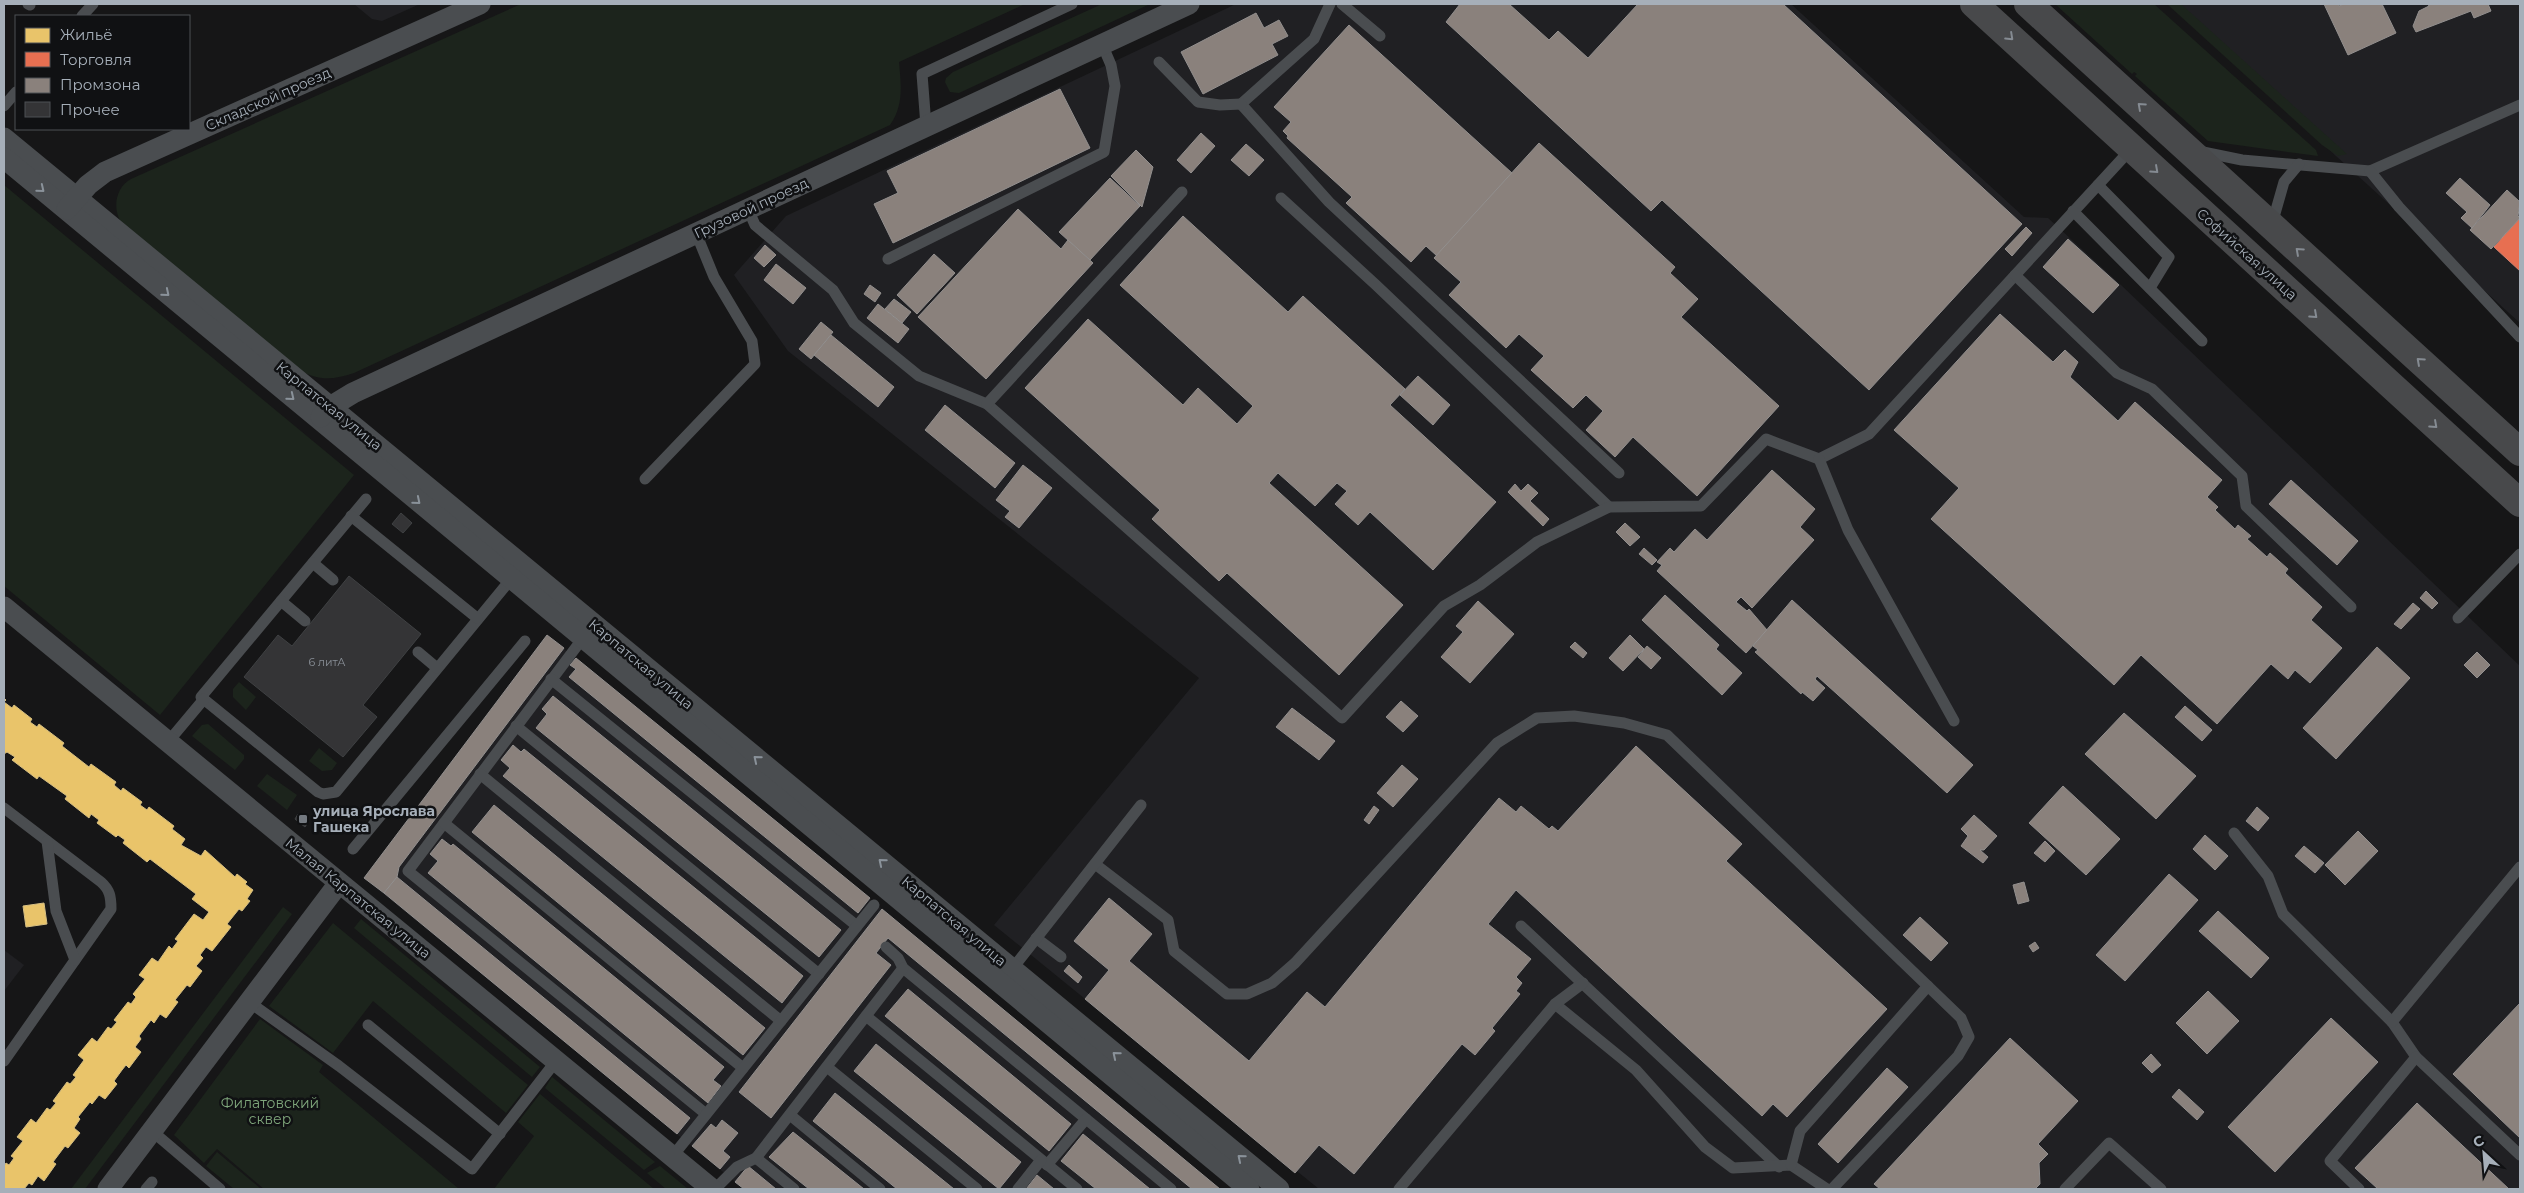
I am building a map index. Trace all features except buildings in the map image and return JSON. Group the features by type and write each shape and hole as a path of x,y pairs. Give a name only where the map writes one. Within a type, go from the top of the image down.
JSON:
{"main road":[{"name":"Софийская улица","path":"1974,4 2520,503"},
{"path":"2028,4 2520,452"}],"street":[{"name":"Складской проезд","path":"71,204 96,178 105,172 480,4"},
{"name":"Грузовой проезд","path":"324,413 353,393 1189,4"},
{"name":"Карпатская улица","path":"4,138 71,204 1006,976 1250,1189"},
{"name":"Карпатская улица","path":"4,158 71,204"},
{"name":"Карпатская улица","path":"324,413 511,579 583,638 1006,976 1279,1189"},
{"name":"Малая Карпатская улица","path":"4,607 713,1189"},
{"path":"116,1186 152,1131 339,883"}],"lane":[{"path":"83,15 93,4"},
{"path":"926,126 922,74 1072,4"},
{"path":"1159,62 1198,102 1220,105 1241,104 1314,39 1330,4"},
{"path":"1342,4 1380,36"},
{"path":"888,259 1104,152 1115,86 1111,65 1102,44"},
{"path":"4,106 15,93"},
{"path":"1241,104 1329,202 1619,473"},
{"path":"2186,148 2242,160 2370,171 2520,105"},
{"path":"1818,459 1869,434 2132,148"},
{"path":"2272,226 2284,182 2299,164"},
{"path":"2370,171 2399,208 2520,337"},
{"path":"2098,185 2169,257 2150,288"},
{"path":"987,404 1182,192"},
{"path":"1281,198 1376,285 1609,507"},
{"path":"748,209 755,225 833,290 854,323 919,376 987,404 1342,718 1444,606 1480,585 1537,542 1609,507 1700,506 1766,439 1818,459 1848,530 1954,722"},
{"path":"2074,210 2202,341"},
{"path":"645,479 756,364 752,341 714,277 696,234"},
{"path":"2015,275 2117,373 2152,389 2242,476 2246,506 2351,607"},
{"path":"366,499 201,697 318,792 329,794 336,792 477,618 511,579"},
{"path":"352,516 477,618"},
{"path":"2458,618 2520,554"},
{"path":"312,563 333,580"},
{"path":"281,601 304,621"},
{"path":"583,638 408,871 706,1114"},
{"path":"353,849 525,641"},
{"path":"418,652 437,668"},
{"path":"552,680 857,926"},
{"path":"168,742 204,699"},
{"path":"1095,864 1168,920 1174,951 1227,994 1247,994 1272,983 1295,963 1497,742 1537,718 1574,716 1624,723 1667,735 1961,1018 1969,1037 1958,1056 1832,1189"},
{"path":"516,726 819,974"},
{"path":"480,774 781,1021"},
{"path":"1006,976 1141,805"},
{"path":"4,808 101,882 108,888 111,898 111,909 4,1061"},
{"path":"444,823 743,1068"},
{"path":"2234,833 2268,876 2283,914 2392,1022 2416,1057 2520,1155"},
{"path":"48,841 56,911 75,960"},
{"path":"2392,1022 2520,867"},
{"path":"672,1157 874,905"},
{"path":"1521,926 1785,1166 1827,1189"},
{"path":"1036,938 1060,957"},
{"path":"886,947 898,958 903,968 1170,1189"},
{"path":"713,1189 737,1167 756,1158 903,968"},
{"path":"1398,1189 1555,1004 1583,983"},
{"path":"1785,1166 1800,1130 1928,986"},
{"path":"249,1002 339,1066 472,1169 556,1061"},
{"path":"1555,1004 1636,1070 1705,1147 1733,1168 1785,1166"},
{"path":"866,1016 1077,1189"},
{"path":"368,1025 500,1134"},
{"path":"2359,1189 2330,1161 2416,1057"},
{"path":"827,1067 977,1189"},
{"path":"790,1115 880,1189"},
{"path":"1018,1189 1086,1119"},
{"path":"152,1131 220,1189"},
{"path":"2065,1189 2109,1143 2161,1189"},
{"path":"756,1158 794,1189"}],"shaded area":[{"path":"354,4 420,4 382,21 372,19"},
{"path":"1236,4 1791,4 2024,217 2048,218 2121,285 2520,666 2520,1189 1319,1189 994,925 1199,678 788,351 734,275 786,216"},
{"path":"2173,4 2520,4 2520,323 2336,156"},
{"path":"547,635 1220,1189 744,1189 364,878"},
{"path":"4,950 24,965 4,991"}],"green space":[{"path":"521,4 1025,4 899,62 900,102 890,125 354,373 346,375 320,378 299,370 121,222 116,204 117,198 122,187 131,179"},
{"path":"1102,4 1150,4 959,93 950,92 945,82 946,78 953,72"},
{"path":"2055,4 2154,4 2316,150 2318,156 2208,141 2135,76 2137,74 2134,72 2132,74"},
{"path":"2167,4 2181,4 2347,154 2338,156 2322,145"},
{"path":"4,185 354,475 160,715 4,586"},
{"path":"239,682 256,697 246,710 233,697 233,689"},
{"path":"208,724 244,755 244,759 235,770 192,736 202,725"},
{"path":"319,748 337,763 332,770 322,771 309,761"},
{"path":"267,774 297,795 287,810 257,786"},
{"path":"283,907 292,914 85,1189 71,1189"},
{"path":"361,919 540,1067 532,1077 354,928"},
{"path":"333,923 528,1085 506,1113 373,1001 333,1053 269,1006"},
{"name":"Филатовский сквер","path":"260,1019 323,1065 319,1072 459,1189 264,1189 217,1149 204,1163 174,1135"},
{"path":"552,1077 655,1162 644,1170 545,1088"},
{"path":"540,1094 654,1189 494,1189 534,1136 518,1122"},
{"path":"217,1152 261,1189 234,1189 206,1166"},
{"path":"660,1166 688,1189 666,1189 647,1173"}],"place":[{"name":"улица Ярослава Гашека","path":"303,819"}]}
